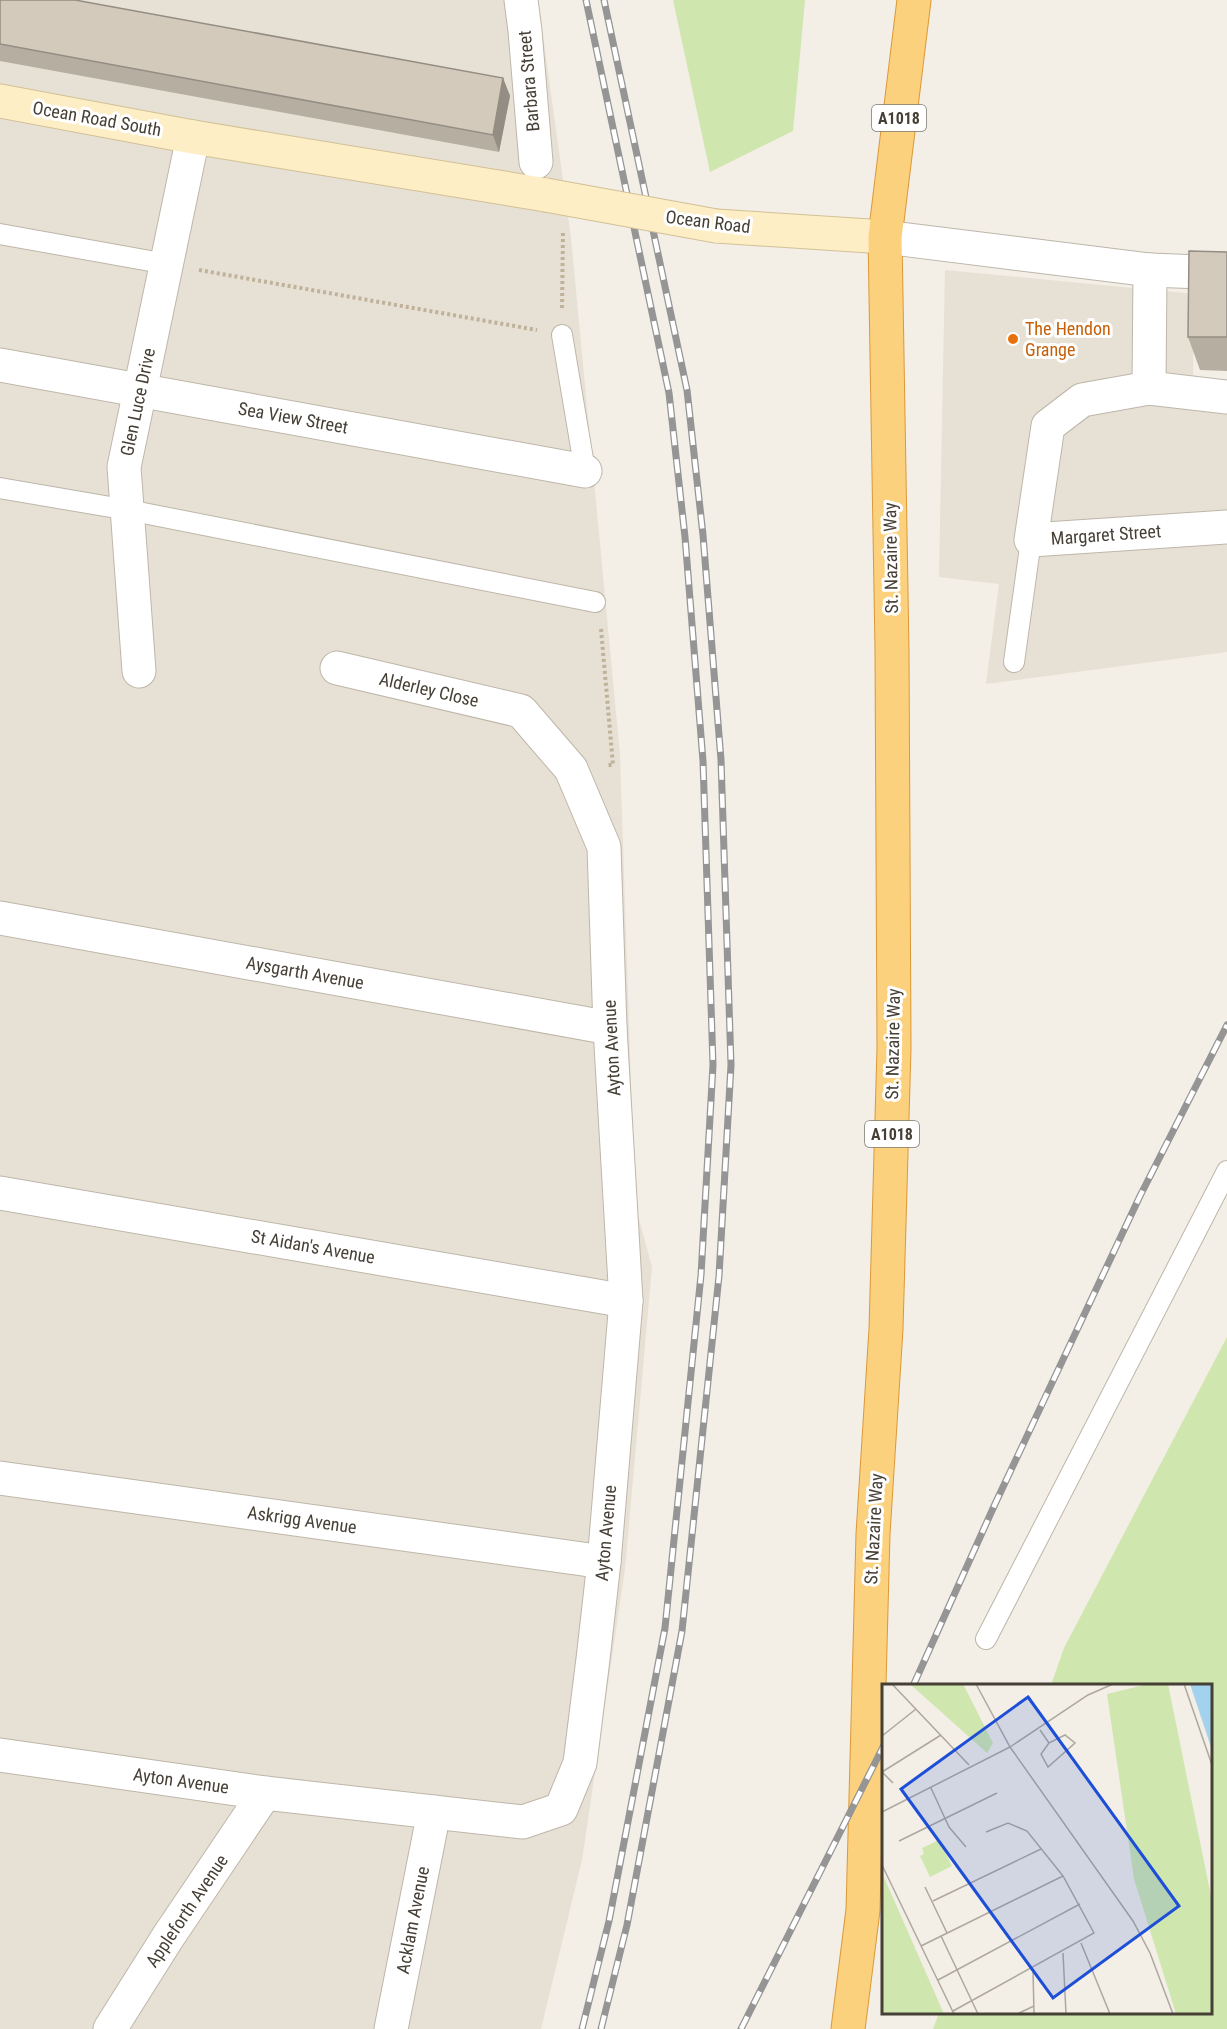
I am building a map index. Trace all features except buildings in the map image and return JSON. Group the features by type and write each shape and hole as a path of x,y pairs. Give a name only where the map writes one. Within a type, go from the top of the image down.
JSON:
{"highway":[{"name":"A1018","path":"885,237 914,0"},
{"name":"St. Nazaire Way","path":"848,2029 863,1910 873,1534 886,1329 894,1048 892,662 885,237"}],"main road":[{"name":"Ocean Road South","path":"0,101 193,136"},
{"name":"Ocean Road","path":"193,136 716,226 885,237"}],"street":[{"name":"Barbara Street","path":"521,0 536,162"},
{"name":"Glen Luce Drive","path":"139,671 124,467 193,136"},
{"name":"Ocean Road","path":"885,237 1150,270 1227,273"},
{"path":"1149,388 1150,270"},
{"name":"Sea View Street","path":"0,365 585,471"},
{"name":"Margaret Street","path":"1227,397 1149,388 1082,400 1048,426 1031,540 1227,527"},
{"name":"Alderley Close","path":"337,668 521,711"},
{"name":"Ayton Avenue","path":"1,1756 265,1793 523,1822 561,1809 580,1763 604,1562 626,1301 610,1028 604,847 571,770 521,711"},
{"name":"Aysgarth Avenue","path":"0,918 610,1028"},
{"name":"St Aidan's Avenue","path":"0,1193 626,1301"},
{"name":"Askrigg Avenue","path":"0,1478 604,1562"},
{"name":"Appleforth Avenue","path":"110,2029 168,1937 265,1793"},
{"name":"Acklam Avenue","path":"391,2029 434,1812"}],"lane":[{"path":"0,234 166,264"},
{"path":"562,335 585,471"},
{"path":"0,488 128,510 595,602"},
{"path":"1014,662 1031,540"},
{"path":"986,1639 1227,1171"}],"path":[{"path":"166,264 562,335 563,229 544,195"},
{"path":"571,770 613,765 600,617 595,602"}],"shaded area":[{"path":"0,0 538,0 571,238 620,755 635,1205 652,1267 625,1569 582,1860 541,2029 0,2029"},
{"path":"945,270 1194,294 1193,380 1227,381 1227,652 986,684 999,584 939,577"}],"green space":[{"path":"673,0 805,0 793,131 710,172"},
{"path":"1227,1337 1227,2029 933,2029 939,2014 1212,2014 1212,1684 1051,1684 1064,1648"}],"railway":[{"path":"582,2029 609,1921 665,1628 701,1275 713,1065 703,761 685,537 669,393 586,0"},
{"path":"601,2029 627,1925 682,1631 719,1276 731,1065 721,760 703,535 687,390 604,0"},
{"path":"914,1684 995,1504 1140,1196 1227,1025"},
{"path":"741,2029 882,1749"}],"place":[{"name":"The Hendon Grange","path":"1013,339"}]}
